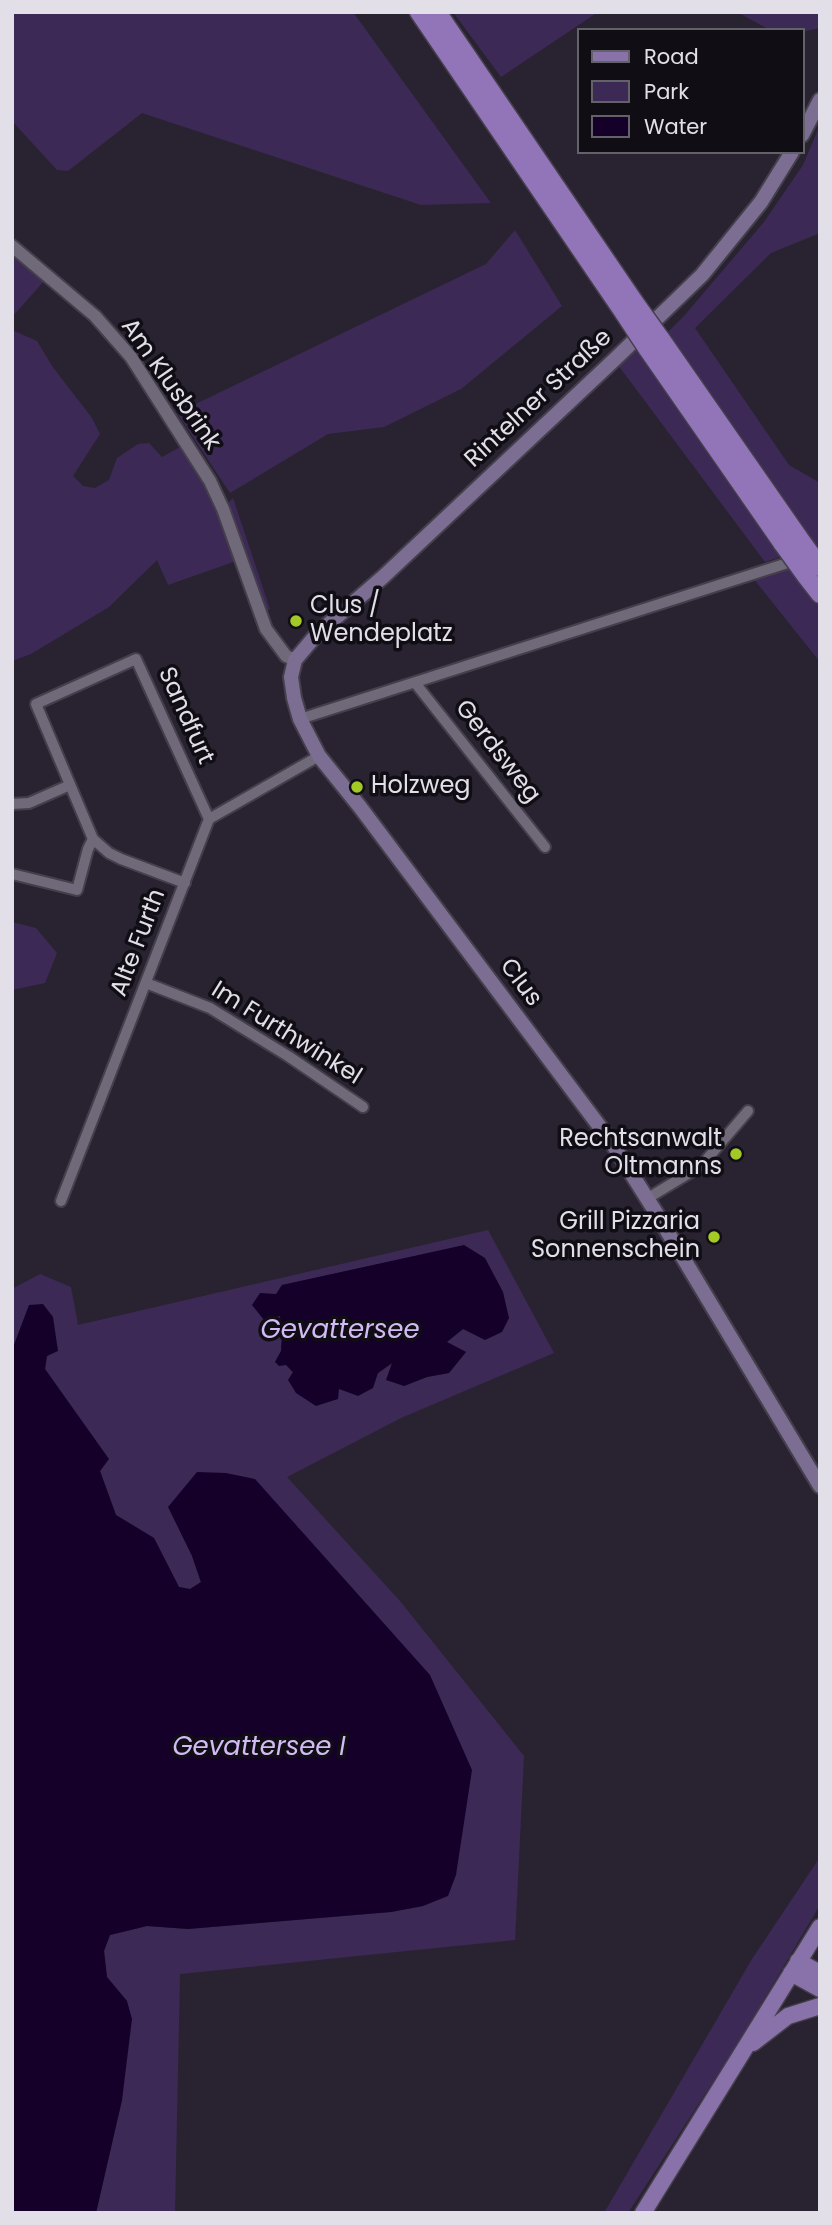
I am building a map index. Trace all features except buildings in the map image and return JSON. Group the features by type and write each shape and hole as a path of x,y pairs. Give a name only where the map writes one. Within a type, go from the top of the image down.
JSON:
{"highway":[{"path":"419,12 630,308"},
{"path":"437,12 653,343 813,572 820,594"}],"main road":[{"path":"804,131 820,100"},
{"name":"Rintelner Straße","path":"295,660 317,634 383,577 702,275 761,202 791,154"},
{"name":"Clus","path":"295,660 291,677 293,698 300,719 319,756 604,1133 648,1199 820,1486"},
{"path":"643,2213 820,1927"},
{"path":"794,1967 820,1973"},
{"path":"794,1967 820,1989"},
{"path":"746,2049 788,2016 820,2006"}],"street":[{"name":"Am Klusbrink","path":"12,246 95,316 131,357 220,500 266,629 286,656 295,660"},
{"path":"300,719 820,554"},
{"name":"Sandfurt","path":"93,839 36,704 136,659 209,819"},
{"name":"Gerdsweg","path":"416,684 545,847"},
{"path":"209,819 319,756"},
{"path":"12,804 29,803 70,785"},
{"name":"Alte Furth","path":"61,1201 209,819"},
{"path":"12,874 77,890 93,839 121,859 185,883"},
{"name":"Im Furthwinkel","path":"146,984 209,1008 288,1056 363,1107"},
{"path":"648,1199 701,1166 748,1111"}],"green space":[{"path":"12,12 353,12 491,203 421,205 142,113 68,171 57,170 12,121"},
{"path":"453,12 598,12 501,77"},
{"path":"737,12 820,12 820,28 804,32 804,28 766,28"},
{"path":"820,125 820,233 771,253 695,328 789,465 820,483 820,545 815,546 666,334 764,222 803,165"},
{"path":"515,230 562,306 461,389 384,427 328,434 230,493 177,413 486,264"},
{"path":"12,253 45,280 12,317"},
{"path":"12,330 37,341 52,366 92,418 100,434 73,476 83,486 95,488 109,480 117,458 138,444 149,443 162,457 180,447 223,508 233,498 270,609 260,615 239,560 168,585 157,560 109,607 31,654 12,661"},
{"path":"637,349 783,556 765,562 618,365"},
{"path":"820,548 820,662 749,573"},
{"path":"12,922 36,928 57,953 45,983 12,990"},
{"path":"488,1230 554,1353 401,1418 287,1477 400,1601 524,1756 515,1940 180,1974 175,2213 96,2213 122,2100 127,2001 107,1977 104,1951 110,1935 147,1926 188,1929 391,1912 423,1906 192,1556 201,1583 190,1589 179,1587 154,1538 116,1515 100,1471 108,1459 45,1369 47,1356 58,1350 56,1342 29,1306 12,1350 12,1289 40,1274 71,1287 78,1325","holes":["464,1246 463,1329 446,1342 466,1352 449,1373 427,1377 404,1386 393,1363 378,1373 339,1389 293,1373 286,1364 275,1362 281,1351 280,1316 260,1293 276,1295 282,1285"]},
{"path":"820,1857 820,1905 738,2043 628,2213 604,2213 752,1959"}],"water":[{"name":"Gevattersee","path":"464,1245 485,1258 503,1292 509,1318 502,1332 485,1340 463,1329 447,1342 466,1352 449,1373 427,1377 404,1386 386,1380 392,1363 378,1373 373,1388 358,1396 339,1389 338,1399 316,1406 296,1393 288,1380 293,1372 286,1365 279,1366 275,1362 281,1351 280,1316 264,1320 252,1305 260,1293 276,1294 282,1285"},
{"name":"Gevattersee I","path":"43,1304 53,1317 58,1351 47,1356 45,1369 109,1459 100,1471 116,1515 154,1538 179,1587 190,1589 201,1582 192,1556 168,1507 197,1472 226,1473 255,1479 430,1675 472,1770 456,1875 448,1896 423,1906 391,1912 188,1929 147,1926 110,1935 104,1951 107,1977 127,2001 132,2019 122,2100 96,2213 12,2213 12,1350 29,1305"}],"place":[{"name":"Clus / Wendeplatz","path":"296,621"},
{"name":"Holzweg","path":"357,787"},
{"name":"Rechtsanwalt Oltmanns","path":"736,1154"},
{"name":"Grill Pizzaria Sonnenschein","path":"714,1237"}]}
